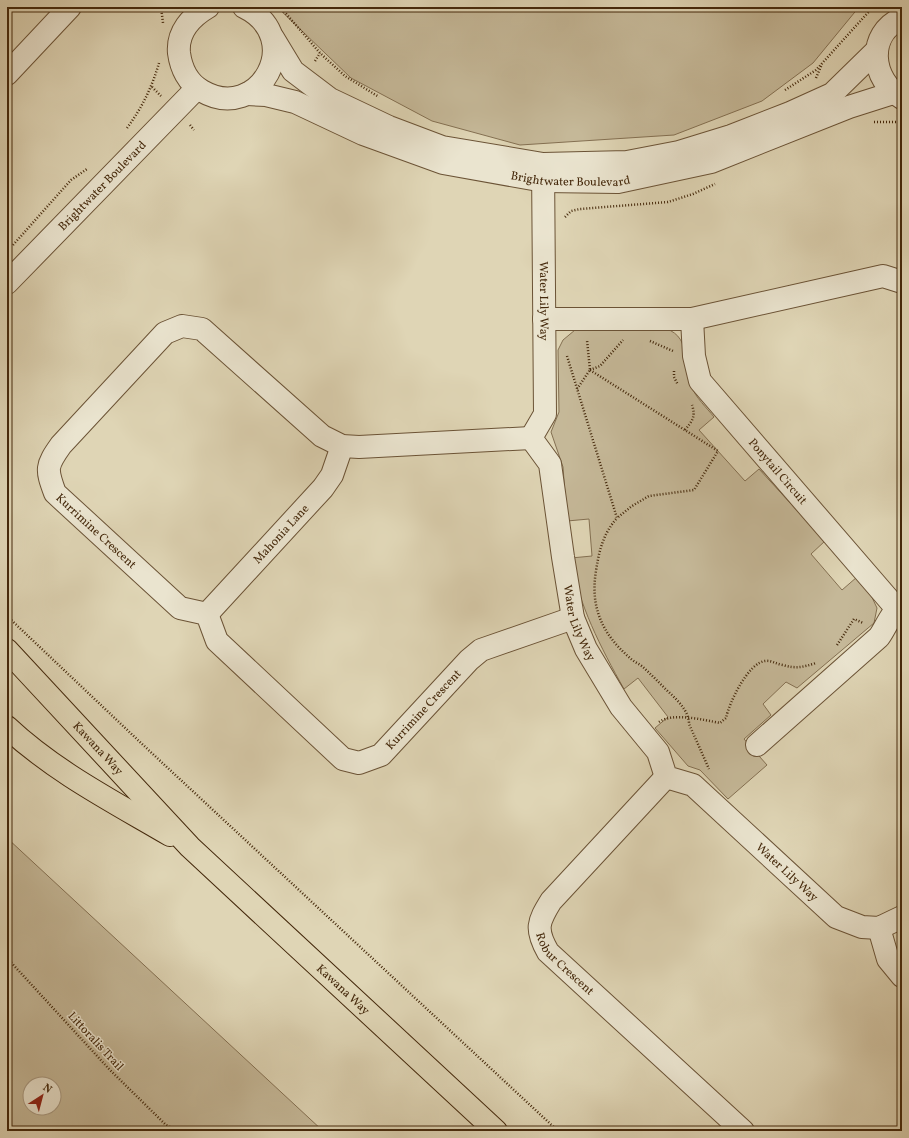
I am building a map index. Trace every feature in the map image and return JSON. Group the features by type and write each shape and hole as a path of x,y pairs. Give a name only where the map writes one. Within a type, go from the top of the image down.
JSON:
{"main road":[{"name":"Kawana Way","path":"7,650 190,847 496,1131"},
{"name":"Kawana Way","path":"7,727 28,747 87,787 190,847"}],"street":[{"path":"7,74 70,7"},
{"name":"Brightwater Boulevard","path":"244,7 255,12 266,24 293,71 330,99 390,127 442,147 543,172 627,162 679,152 731,136 790,114 832,94 877,50"},
{"path":"198,10 186,25 181,38 179,52 182,66 188,78 197,88 209,95 221,98 234,98 247,94 258,87 267,77 272,65 274,52 273,38"},
{"path":"898,96 881,77 877,65 877,50 879,42 886,29 902,18"},
{"name":"Brightwater Boulevard","path":"7,283 197,88"},
{"name":"Brightwater Boulevard","path":"247,94 266,95 295,102 363,134 443,163 543,172 618,182 711,162 849,106 898,96"},
{"name":"Water Lily Way","path":"543,172 545,414 531,438 550,464 573,618 586,649 621,707 658,752 666,777 693,785 836,917 862,927 879,928"},
{"path":"544,319 692,319 883,276 902,282"},
{"name":"Ponytail Circuit","path":"692,319 694,356 700,381 899,608 879,637 756,745"},
{"name":"Kurrimine Crescent","path":"531,438 359,447 342,446 322,436 202,329 182,326 165,333 61,445 49,461 48,476 55,493 180,608 207,614 217,641 343,759 359,763 381,755 469,660 481,650 573,618"},
{"name":"Mahonia Lane","path":"207,614 323,488 332,475 342,446"},
{"name":"Robur Crescent","path":"666,777 551,901 541,917 539,936 548,952 743,1131"},
{"path":"902,917 879,928 888,959 902,976"}],"path":[{"path":"161,7 164,29"},
{"path":"280,7 320,54 345,76 381,98"},
{"path":"780,94 816,70 873,7"},
{"path":"123,132 137,115 152,87 161,57"},
{"path":"871,122 902,122"},
{"path":"12,246 71,180 88,168"},
{"path":"564,219 571,211 580,208 668,202 693,194 721,181"},
{"path":"587,338 590,370"},
{"path":"577,390 590,370 600,366 615,347 628,338"},
{"path":"647,340 673,351 676,355"},
{"path":"544,347 560,345 564,348 617,518"},
{"path":"675,364 674,377 678,386"},
{"path":"590,370 718,451 694,490 649,496 632,506 617,518 609,527 600,545 593,586 595,607 605,630 630,658 644,668 680,703 689,717 689,724 706,766 710,770"},
{"path":"685,430 693,419 694,412 688,398"},
{"path":"7,616 141,743 558,1131"},
{"path":"834,649 854,619 866,626"},
{"path":"644,736 664,718 689,717 720,723 726,718 728,706 745,678 756,665 763,661 770,661 800,668 823,661"},
{"name":"Littoralis Trail","path":"7,958 109,1069 166,1124 178,1131"}],"shaded area":[{"path":"277,7 859,7 813,63 762,101 674,135 520,145 432,121 351,78"},
{"path":"653,326 675,333 684,347 692,387 698,399 714,417 699,430 745,481 759,469 825,541 811,554 842,590 857,577 869,591 877,608 874,623 797,688 786,682 763,704 771,715 744,739 767,765 728,799 700,770 688,766 655,728 668,717 638,678 624,689 599,642 579,592 571,558 592,556 589,519 567,521 563,467 551,432 559,412 558,350 563,340 575,330"},
{"path":"7,838 323,1131 7,1131"}]}
